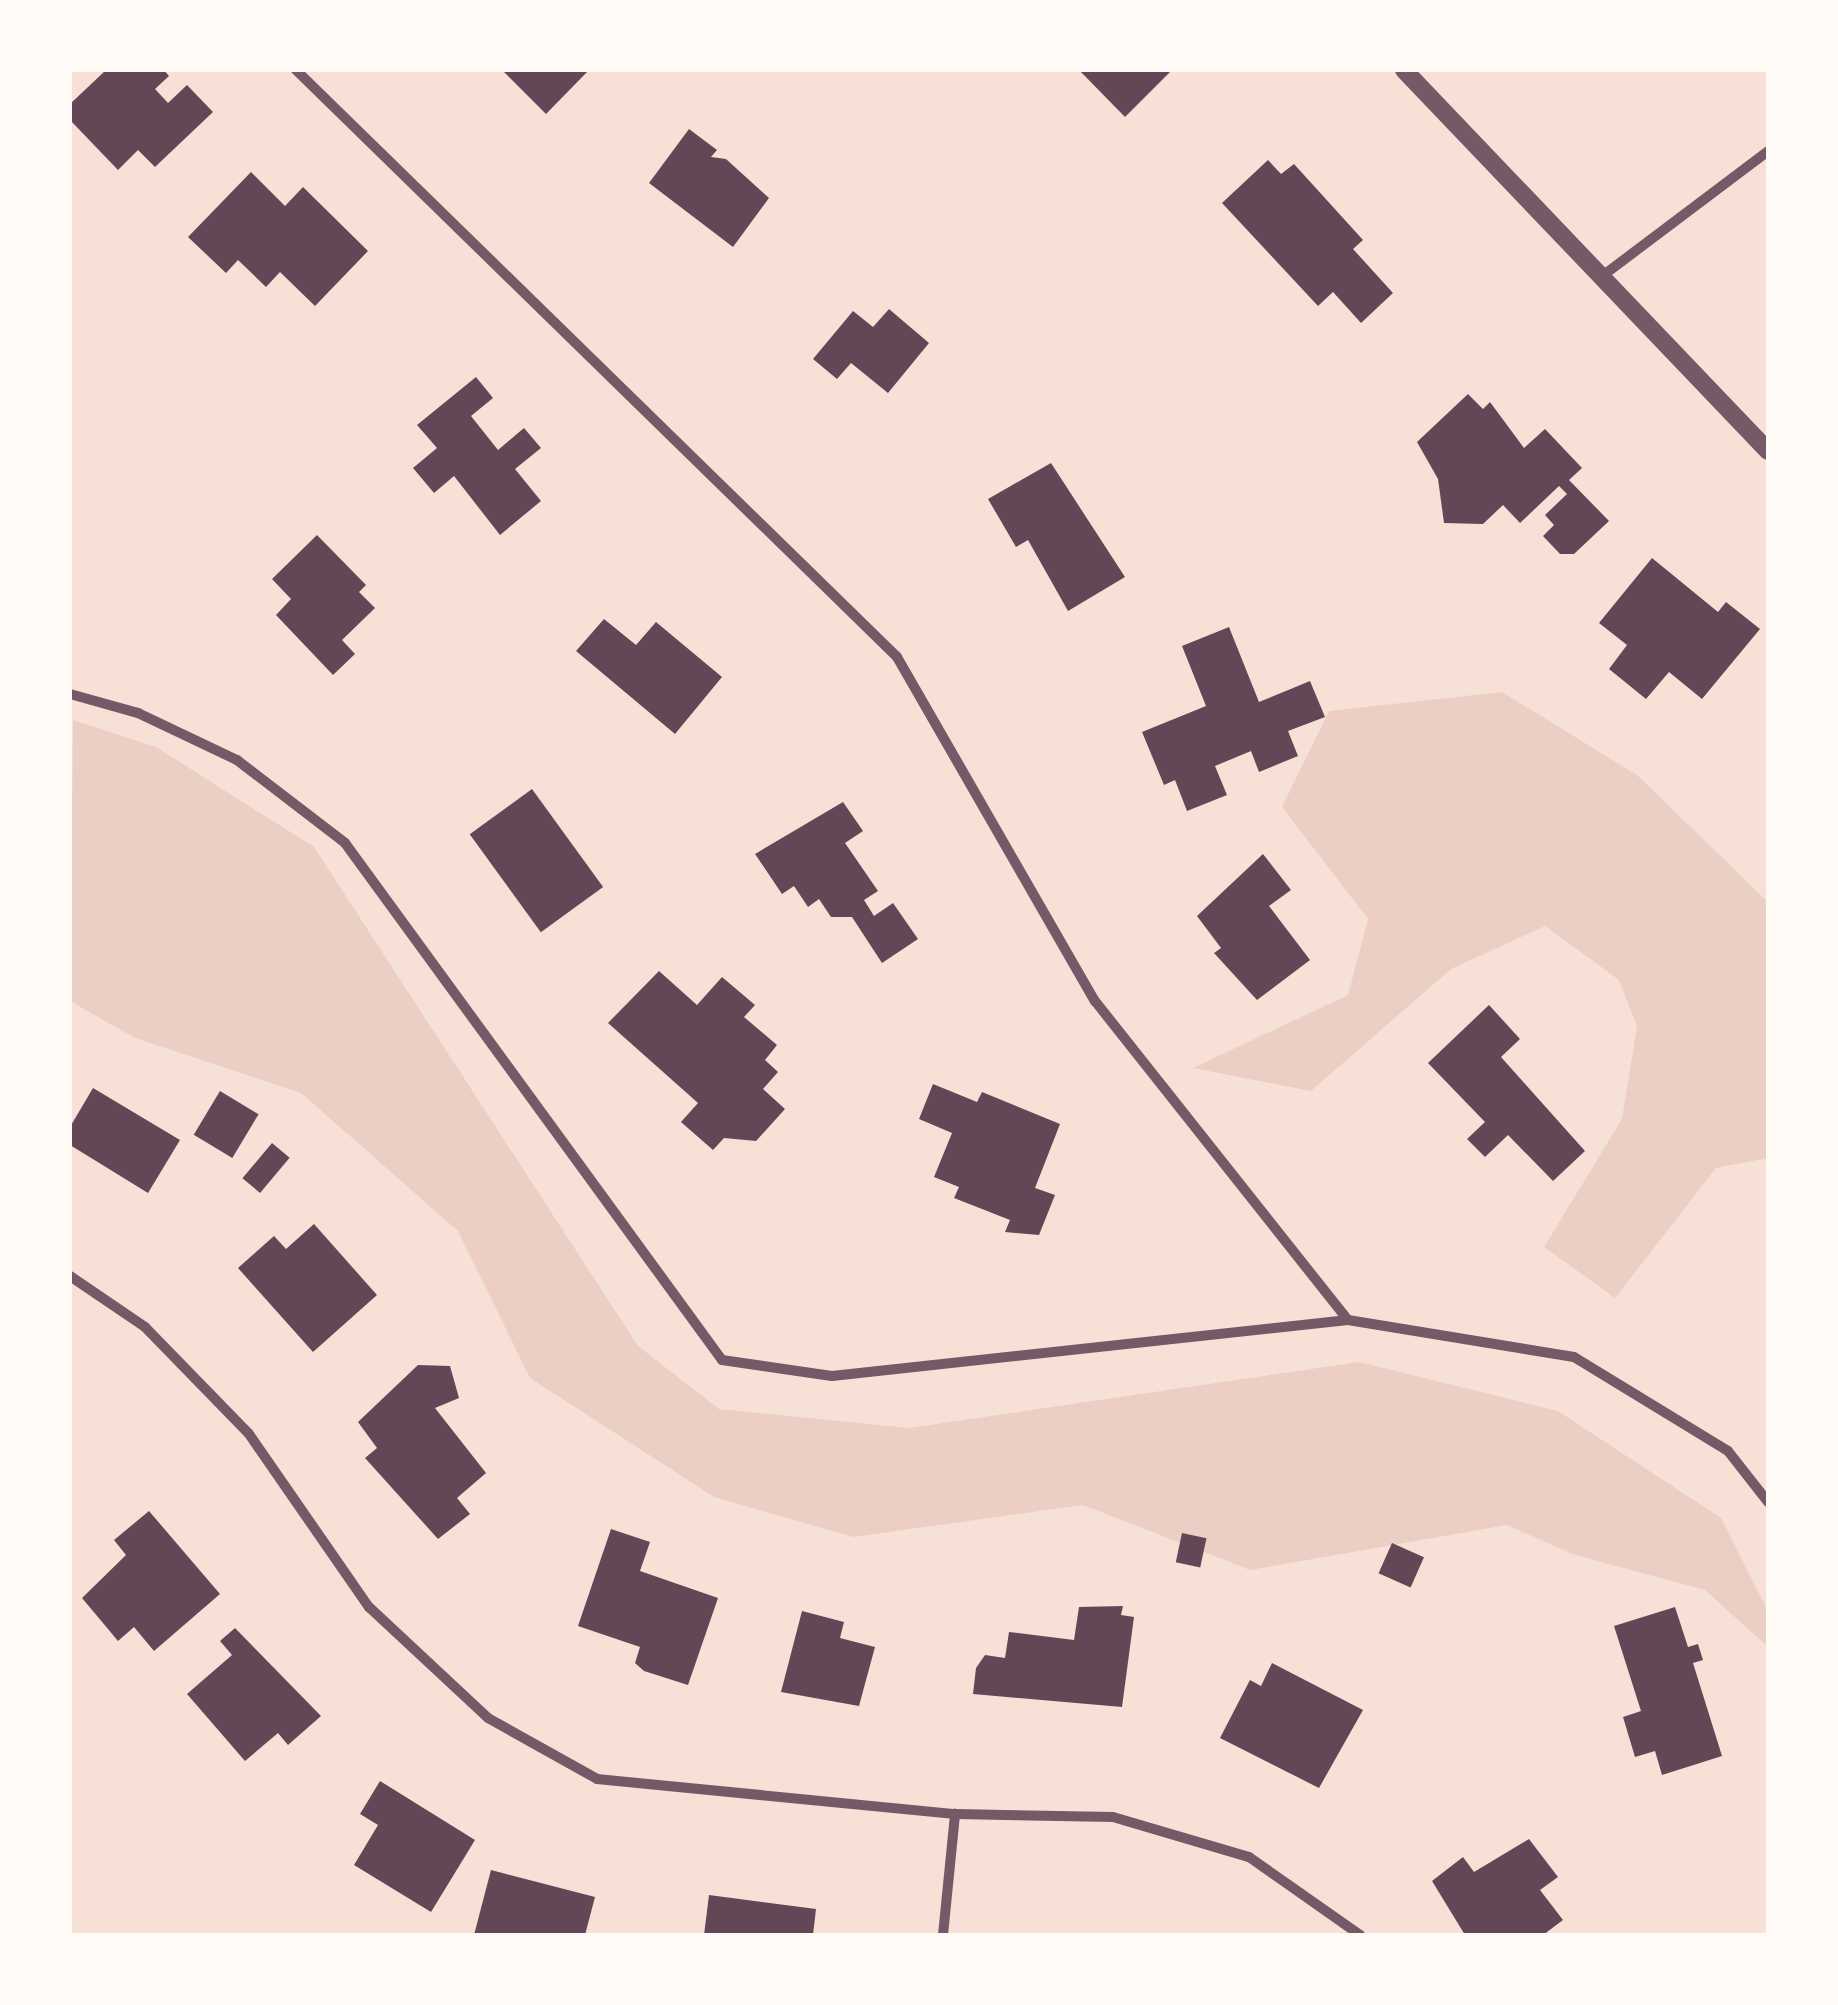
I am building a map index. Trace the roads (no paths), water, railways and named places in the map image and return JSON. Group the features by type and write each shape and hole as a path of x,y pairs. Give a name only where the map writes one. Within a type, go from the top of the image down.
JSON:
{"street":[{"path":"296,70 896,657 1095,1001 1348,1320"},
{"path":"1404,70 1596,280 1768,450"},
{"path":"1596,280 1768,152"},
{"path":"70,694 138,712 237,760 345,843 722,1360 832,1376 1348,1320 1574,1357 1728,1451 1768,1502"},
{"path":"70,1276 145,1327 249,1434 369,1607 488,1718 596,1779 954,1814 1113,1817 1249,1857 1360,1935"},
{"path":"943,1935 954,1814"}]}
